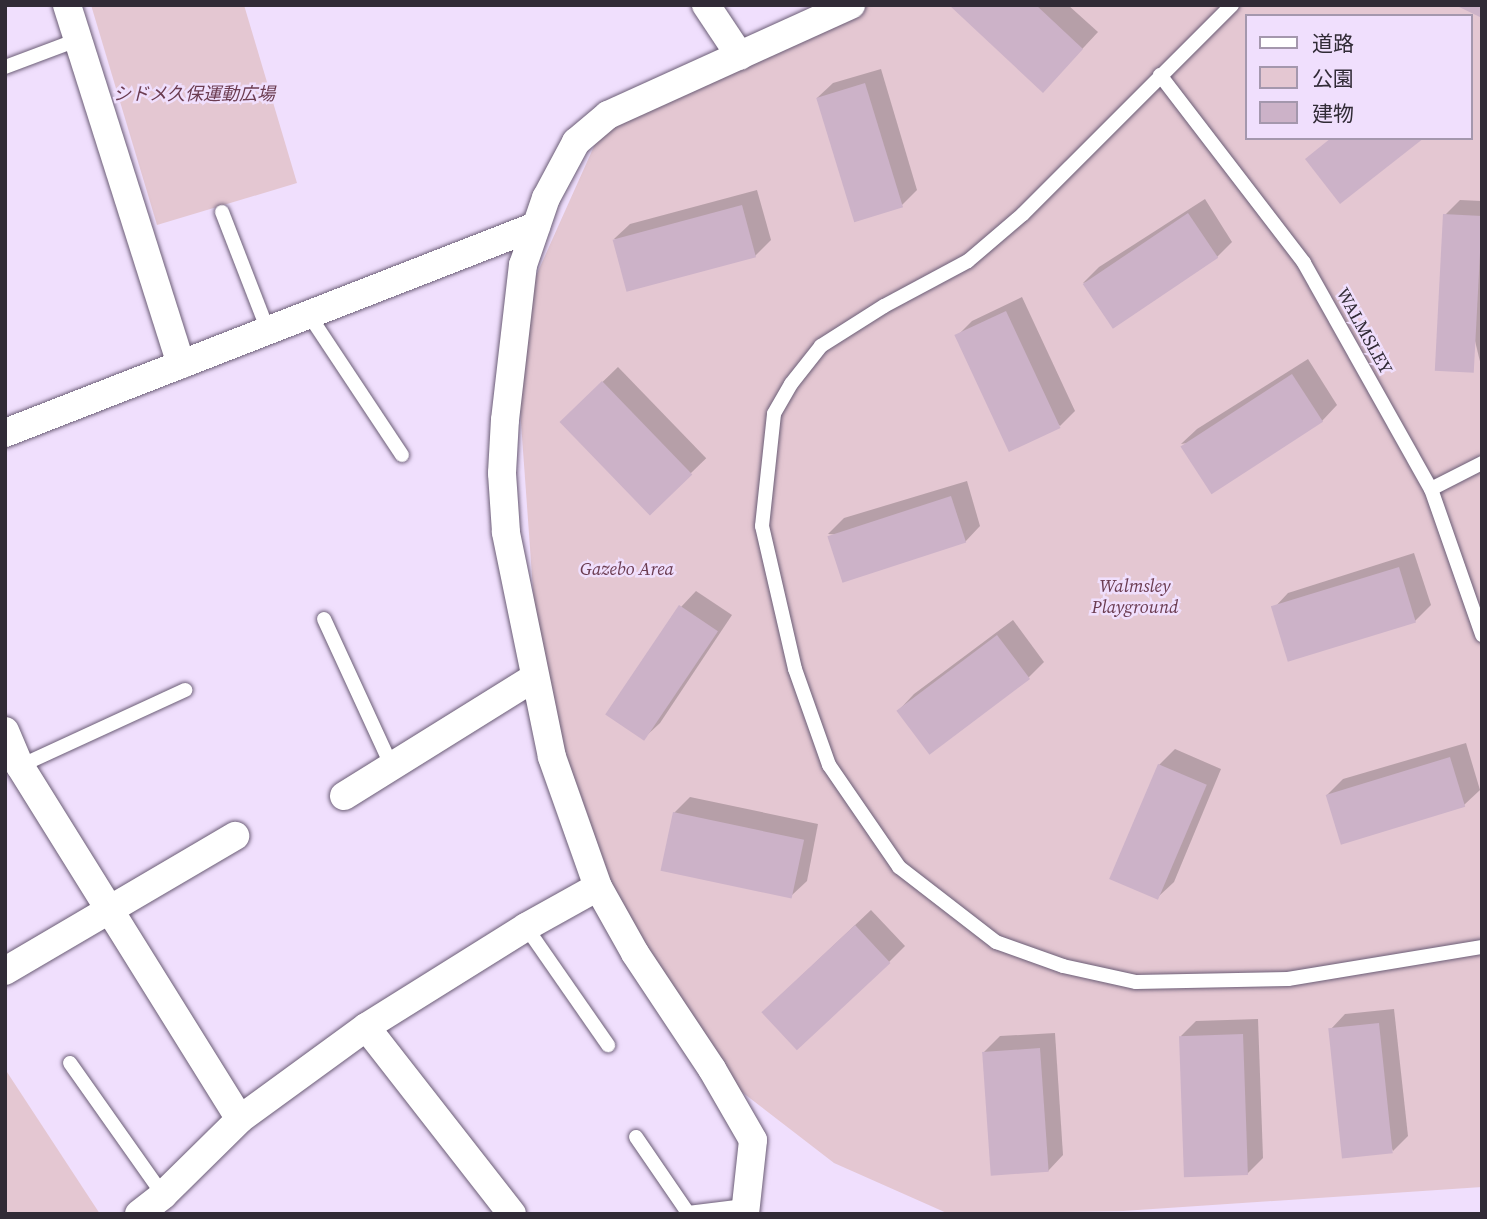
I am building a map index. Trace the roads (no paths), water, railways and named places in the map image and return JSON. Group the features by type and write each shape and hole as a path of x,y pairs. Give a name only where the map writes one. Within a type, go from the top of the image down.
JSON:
{"street":[{"path":"67,5 181,364"},
{"path":"706,5 740,56"},
{"path":"745,1210 753,1140 712,1069 635,953 598,887 552,757 506,532 502,473 514,325 523,265 536,226 564,160 576,142 594,125 851,5"},
{"path":"6,430 269,333 536,226"},
{"path":"344,796 535,677"},
{"path":"5,731 20,766 240,1119"},
{"path":"5,971 235,836"},
{"path":"147,1209 240,1119 366,1027 526,926 598,887"},
{"path":"366,1027 512,1214"}],"lane":[{"path":"1232,5 1023,214 968,261 884,306 821,345 792,384 774,414 762,526 795,669 829,765 899,867 996,942 1063,966 1136,982 1288,979 1482,947"},
{"path":"5,68 77,40"},
{"name":"WALMSLEY","path":"1160,75 1304,263 1431,489 1482,635"},
{"path":"222,212 269,333"},
{"path":"309,315 402,455"},
{"path":"1431,489 1482,463"},
{"path":"324,619 391,765"},
{"path":"20,766 185,690"},
{"path":"526,926 608,1045"},
{"path":"70,1063 147,1209"},
{"path":"636,1137 688,1213 745,1210"}],"park label":[{"name":"シドメ久保運動広場","path":"194,94"},
{"name":"Gazebo Area","path":"627,569"},
{"name":"Walmsley Playground","path":"1135,597"}]}
